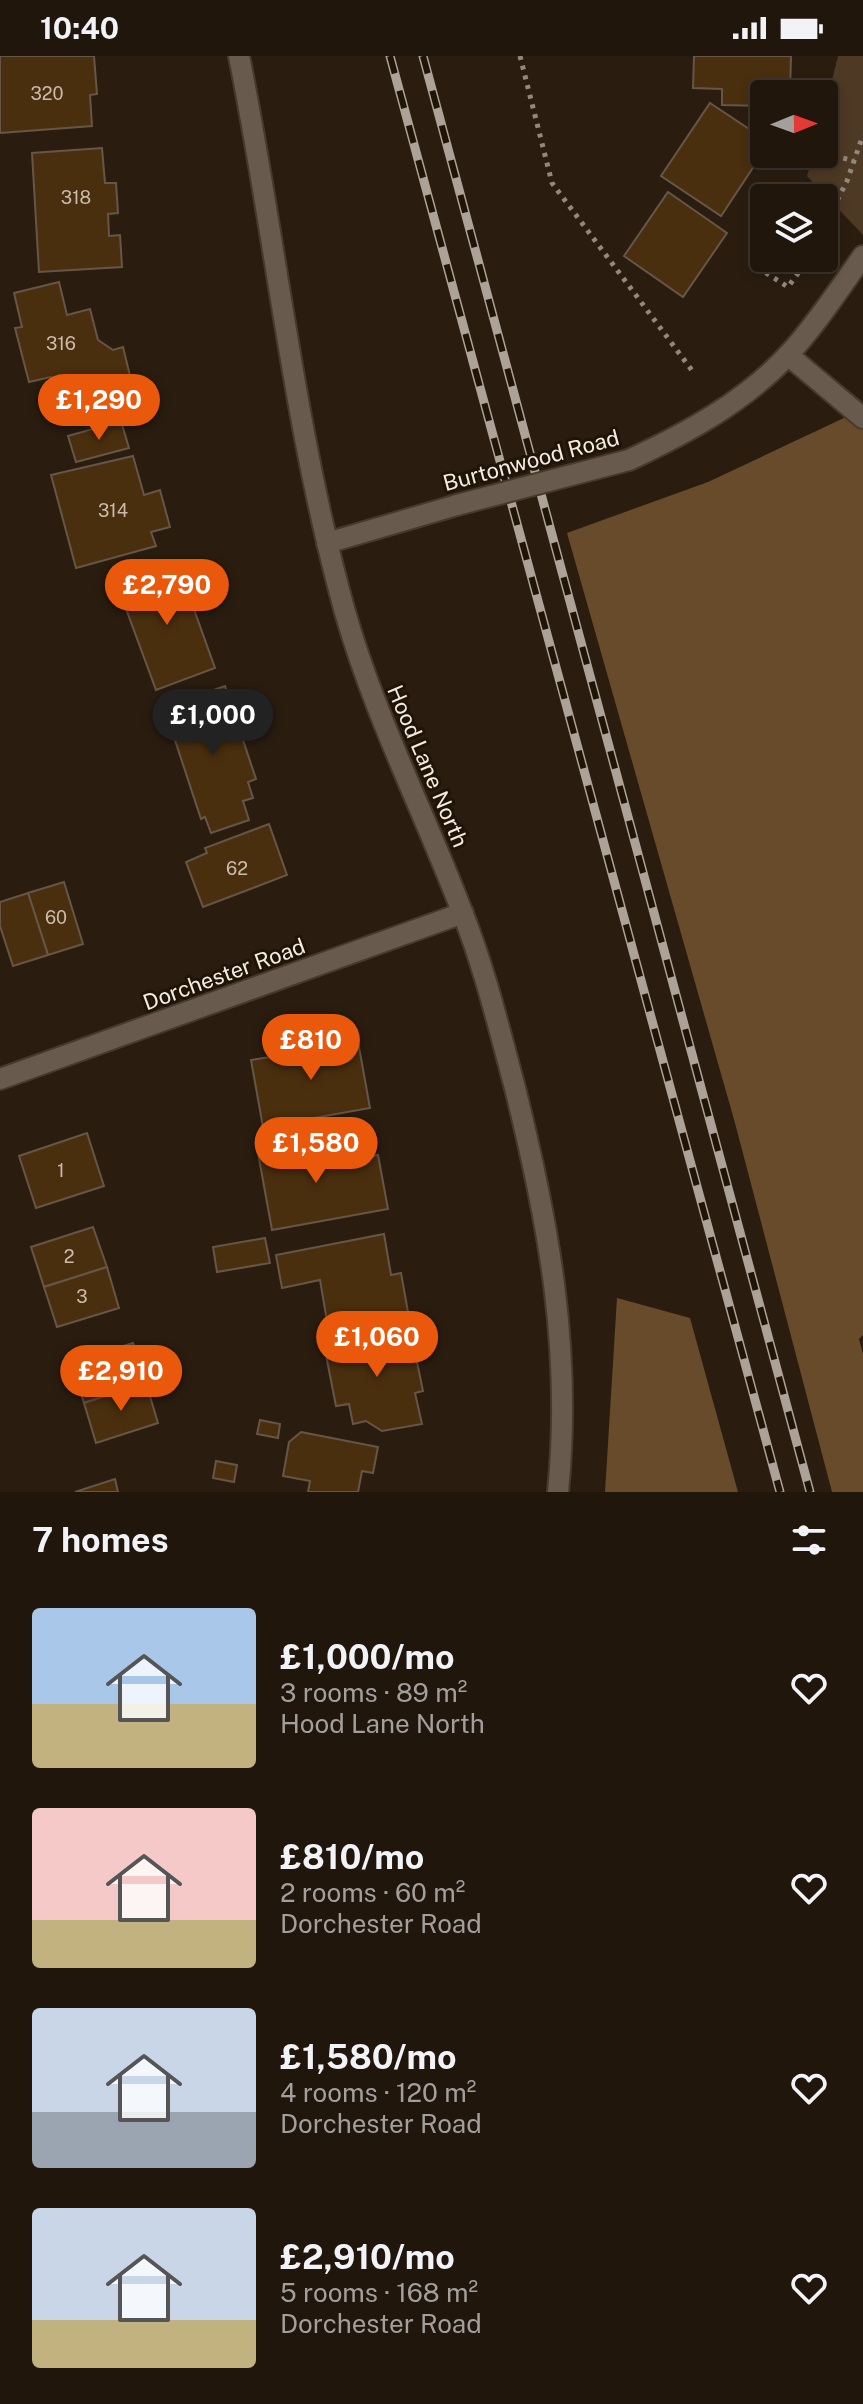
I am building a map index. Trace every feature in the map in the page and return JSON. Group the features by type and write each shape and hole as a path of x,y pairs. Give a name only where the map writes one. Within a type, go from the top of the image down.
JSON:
{"street":[{"name":"Hood Lane North","path":"239,56 327,543 365,678 463,913 505,1050 540,1189 562,1343 558,1492"},
{"name":"Burtonwood Road","path":"327,543 629,460 683,435 721,411 788,355 863,256"},
{"path":"788,355 863,418"},
{"name":"Dorchester Road","path":"0,1079 463,913"}],"path":[{"path":"520,56 552,183 694,373"},
{"path":"838,196 863,135"},
{"path":"838,157 854,161"},
{"path":"765,272 788,287 799,272"}],"shaded area":[{"path":"838,56 863,56 863,235 838,209 838,184 815,184 807,176 810,168 838,168 838,80 832,80"},
{"path":"863,409 863,1335 859,1339 863,1354 863,1492 832,1492 735,1123 567,533 708,482"},
{"path":"617,1298 690,1318 738,1492 605,1492"}],"building":[{"path":"0,56 94,56 97,94 90,95 92,126 0,133"},
{"path":"694,56 791,56 790,80 750,80 750,106 722,105 722,89 693,88"},
{"path":"710,103 750,130 750,168 753,168 721,216 661,176"},
{"path":"102,148 105,183 116,183 118,213 108,214 109,236 120,235 122,267 39,272 32,153"},
{"path":"668,192 727,233 683,297 624,256"},
{"path":"59,282 67,315 90,309 98,340 113,350 123,347 131,380 106,386 109,398 60,411 51,377 29,382 15,328 22,327 14,293"},
{"path":"121,421 129,448 76,462 68,436"},
{"path":"133,456 144,495 160,490 170,527 151,532 156,546 76,568 51,475"},
{"path":"178,565 215,668 156,690 118,587"},
{"path":"225,686 256,779 248,782 253,798 243,801 249,820 211,833 205,817 201,819 164,707"},
{"path":"269,824 287,875 203,907 186,862 207,853 205,848"},
{"path":"64,882 83,944 48,955 28,893"},
{"path":"28,893 48,955 13,966 0,926 0,902"},
{"path":"357,1036 370,1108 263,1127 251,1060 296,1053 295,1047"},
{"path":"87,1133 104,1186 36,1208 19,1156"},
{"path":"304,1133 311,1167 378,1155 388,1209 272,1230 256,1142"},
{"path":"93,1227 107,1267 44,1287 31,1247"},
{"path":"384,1234 391,1275 401,1273 408,1312 328,1327 320,1280 282,1288 276,1255"},
{"path":"265,1238 270,1263 217,1272 213,1247"},
{"path":"107,1267 119,1308 57,1327 44,1287"},
{"path":"410,1328 423,1391 415,1393 422,1424 382,1431 366,1421 353,1424 349,1404 336,1406 324,1345"},
{"path":"133,1343 146,1383 84,1403 71,1362"},
{"path":"146,1383 158,1423 96,1443 84,1403"},
{"path":"260,1420 280,1424 278,1438 257,1434"},
{"path":"301,1432 378,1447 373,1473 362,1471 358,1492 308,1492 310,1481 283,1476 289,1442"},
{"path":"216,1461 237,1465 234,1482 213,1478"},
{"path":"115,1479 118,1492 75,1492"}],"railway":[{"path":"390,56 780,1492"},
{"path":"423,56 810,1492"}]}
